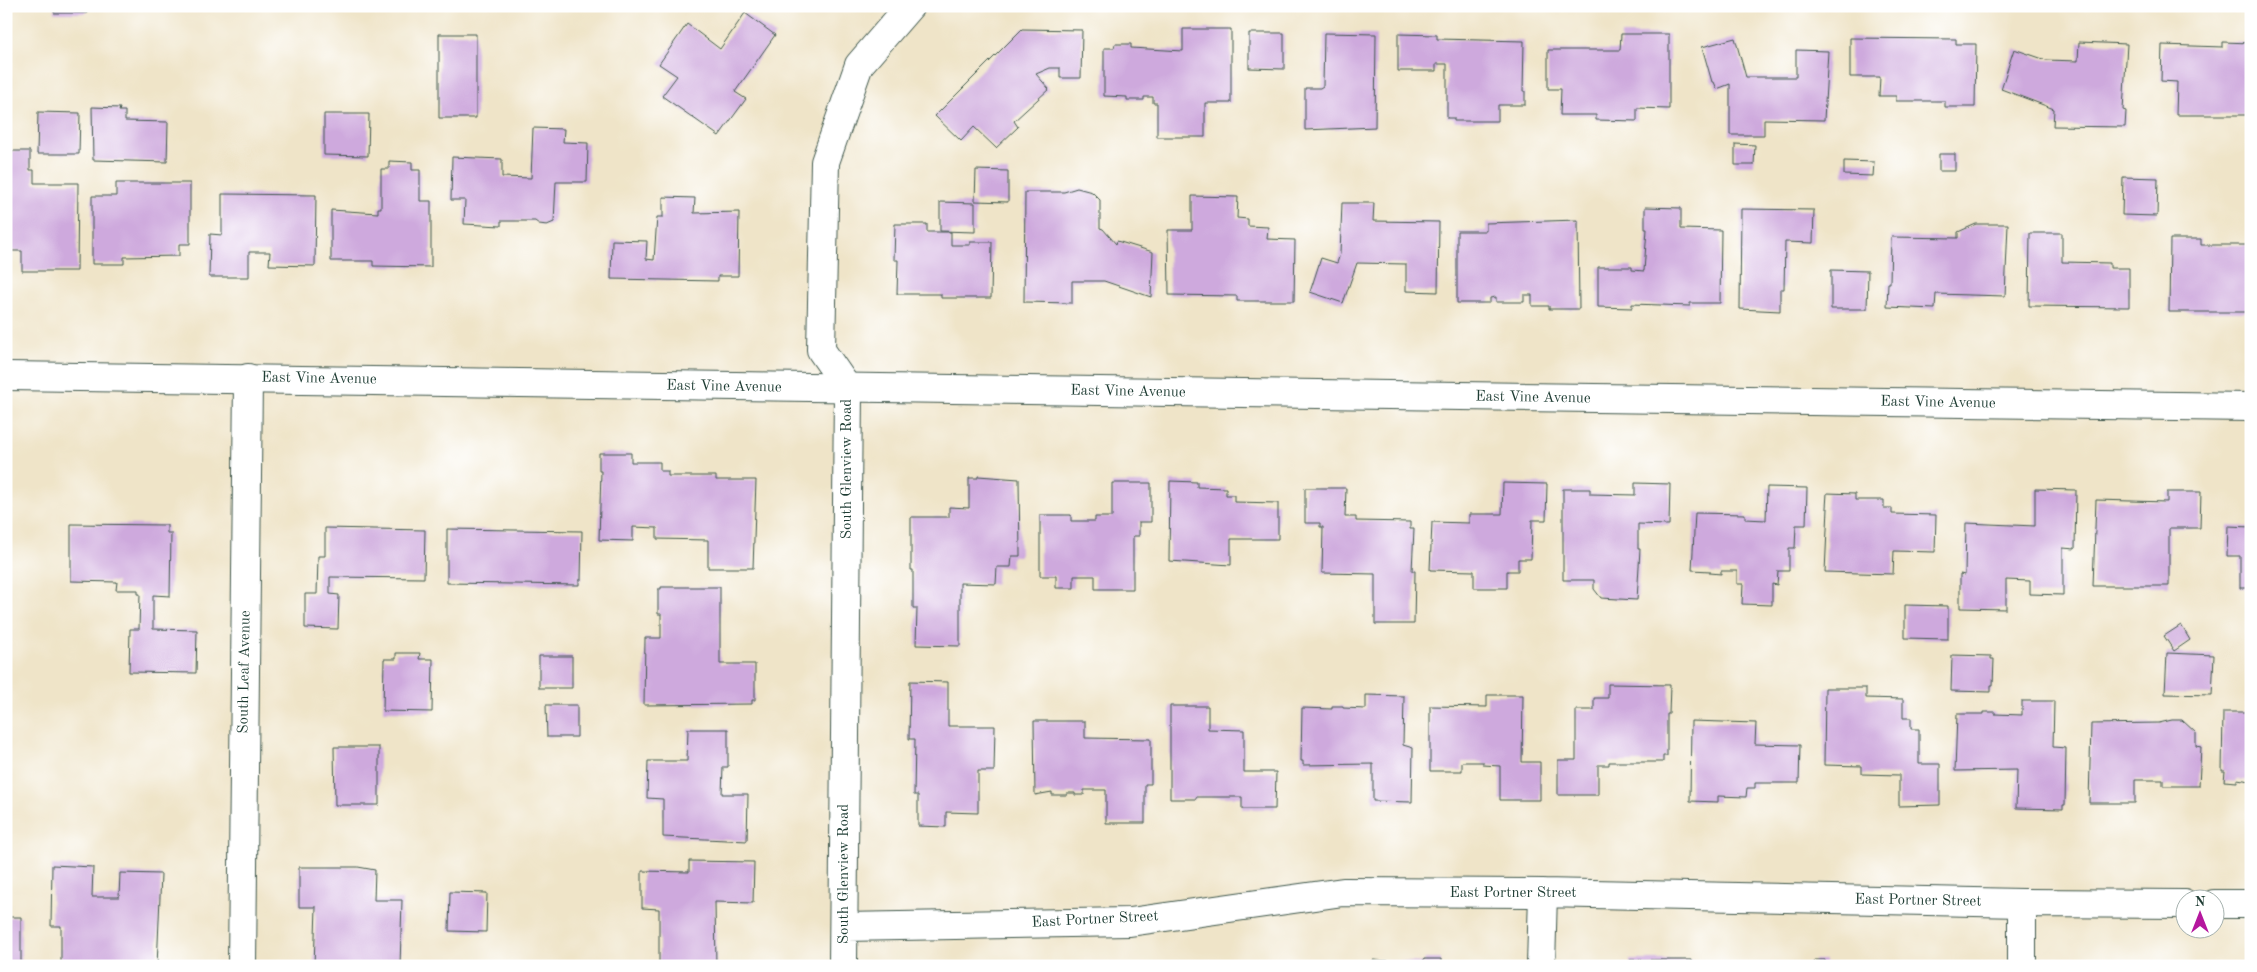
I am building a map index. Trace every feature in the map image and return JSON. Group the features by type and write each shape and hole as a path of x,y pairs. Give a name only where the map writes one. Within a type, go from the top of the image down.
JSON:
{"street":[{"name":"South Glenview Road","path":"843,966 848,389 821,350 825,162 859,65 910,6"},
{"name":"East Vine Avenue","path":"6,376 2251,407"},
{"name":"South Leaf Avenue","path":"242,966 248,378"},
{"name":"East Portner Street","path":"844,927 1130,922 1342,892 1543,893 2022,903 2174,904"},
{"path":"1541,966 1543,893"},
{"path":"2022,903 2022,966"},
{"path":"2224,904 2251,904"}],"building":[{"path":"55,6 87,6 87,13 54,13"},
{"path":"745,13 775,35 735,92 746,99 719,136 662,96 677,76 659,64 687,24 720,49"},
{"path":"1022,29 1082,30 1081,78 1060,78 1060,68 1050,68 1036,74 1049,89 1014,121 1018,127 996,148 974,127 961,141 935,116"},
{"path":"1183,29 1231,29 1231,103 1205,103 1205,137 1157,137 1157,103 1153,103 1153,97 1144,97 1144,100 1127,100 1127,97 1104,96 1104,48 1114,48 1115,44 1131,44 1131,48 1183,51"},
{"path":"1249,33 1284,33 1284,69 1249,68"},
{"path":"1324,33 1376,34 1375,127 1305,130 1305,88 1320,88 1323,86"},
{"path":"439,34 476,34 476,118 439,118"},
{"path":"1398,34 1437,35 1437,39 1524,41 1523,91 1525,91 1525,105 1498,105 1498,121 1454,121 1454,118 1447,118 1447,64 1436,64 1436,71 1398,71"},
{"path":"1621,34 1669,34 1669,109 1637,108 1637,121 1596,120 1596,115 1560,115 1561,89 1548,89 1548,50 1620,50"},
{"path":"1735,38 1746,77 1796,77 1796,50 1828,51 1824,120 1764,119 1764,135 1730,135 1730,84 1717,89 1714,82 1712,82 1702,47"},
{"path":"1850,38 1956,39 1956,44 1976,44 1975,107 1945,107 1945,101 1896,101 1896,96 1879,96 1880,77 1850,77"},
{"path":"2079,42 2127,44 2123,110 2126,111 2125,127 2053,126 2054,109 2001,89 2014,49 2046,60 2078,61"},
{"path":"2223,42 2251,43 2251,115 2176,115 2177,82 2161,81 2162,45 2223,47"},
{"path":"92,107 120,108 119,111 125,111 125,121 168,122 167,162 93,160"},
{"path":"38,112 80,113 79,154 37,154"},
{"path":"324,114 369,114 368,156 324,155"},
{"path":"533,128 564,129 563,142 588,143 587,182 556,182 554,222 547,225 539,224 535,221 501,221 501,226 464,224 465,200 451,200 452,157 502,159 502,177 531,178"},
{"path":"1735,144 1755,145 1754,165 1735,165"},
{"path":"6,151 30,151 30,170 34,170 34,183 78,183 77,271 22,271 22,251 6,251"},
{"path":"1939,154 1955,154 1955,171 1939,171"},
{"path":"389,161 412,162 412,170 420,170 420,201 431,201 431,267 373,266 373,261 331,261 331,210 378,213 378,208 381,208 381,169 389,169"},
{"path":"1844,161 1874,162 1873,176 1844,175"},
{"path":"976,170 1008,171 1008,202 975,201"},
{"path":"2123,177 2158,178 2157,216 2122,215"},
{"path":"116,183 190,183 190,244 179,244 179,256 124,257 124,264 92,264 92,196 116,196"},
{"path":"1077,188 1092,192 1100,200 1100,228 1116,244 1117,241 1153,252 1151,297 1104,281 1072,281 1072,303 1024,302 1025,192 1064,192"},
{"path":"222,194 316,195 315,266 269,265 270,252 249,252 249,277 209,277 210,234 222,235"},
{"path":"1192,196 1238,197 1237,218 1248,219 1248,226 1268,227 1267,239 1295,240 1294,301 1237,301 1237,296 1169,295 1168,230 1192,230"},
{"path":"663,197 695,198 694,213 739,212 738,276 718,276 718,281 611,279 612,240 647,241 646,259 654,260 657,217 663,217"},
{"path":"940,202 975,203 975,232 940,231"},
{"path":"1342,203 1374,203 1373,221 1439,222 1438,292 1406,291 1406,264 1357,263 1343,303 1310,292 1321,258 1337,263 1340,254"},
{"path":"1645,207 1681,208 1681,229 1721,230 1720,303 1690,303 1690,306 1632,304 1632,308 1598,307 1598,267 1632,267 1632,270 1644,271 1647,229 1645,229"},
{"path":"1741,209 1814,210 1813,243 1785,242 1784,289 1780,289 1780,311 1740,309"},
{"path":"1578,220 1579,309 1549,309 1549,306 1532,306 1532,295 1524,295 1524,302 1496,302 1496,297 1490,298 1490,303 1457,303 1457,231 1486,231 1486,223"},
{"path":"895,224 927,224 927,232 951,232 951,245 970,245 970,242 992,242 991,298 941,298 941,294 897,294 898,260 894,260"},
{"path":"1976,224 2008,224 2005,296 1936,294 1935,309 1887,307 1888,283 1890,283 1891,237 1958,238 1958,232"},
{"path":"2030,233 2062,233 2062,262 2110,263 2110,268 2129,268 2129,307 2029,306"},
{"path":"2170,239 2201,239 2201,245 2251,245 2251,312 2169,312"},
{"path":"1831,270 1868,271 1867,309 1831,309"},
{"path":"599,453 631,453 631,462 660,462 660,471 668,471 668,476 716,476 716,480 756,480 753,568 708,568 708,540 657,539 657,528 633,527 633,541 599,540 601,471 599,471"},
{"path":"978,476 1019,479 1020,556 1012,556 1011,567 997,567 996,584 960,583 960,646 916,645 917,608 913,608 911,517 949,517 949,507 969,508 969,478 978,478"},
{"path":"1170,481 1197,482 1197,487 1226,488 1226,495 1234,495 1234,502 1278,503 1278,539 1231,539 1231,565 1169,561"},
{"path":"1112,483 1151,483 1151,522 1139,522 1139,536 1133,536 1133,589 1095,589 1095,576 1074,576 1074,588 1056,588 1056,576 1040,576 1040,515 1071,515 1071,521 1095,521 1095,517 1112,517"},
{"path":"1503,483 1547,484 1546,520 1532,520 1531,559 1518,559 1518,571 1507,571 1507,588 1474,588 1474,571 1430,570 1432,522 1469,523 1469,514 1502,514"},
{"path":"1635,483 1670,484 1669,525 1638,524 1638,549 1640,549 1637,600 1601,598 1594,589 1594,580 1563,580 1563,489 1590,489 1590,494 1635,495"},
{"path":"1767,487 1807,488 1806,525 1796,525 1795,548 1789,548 1789,571 1778,571 1777,585 1772,584 1772,605 1742,604 1743,584 1737,584 1737,571 1721,571 1721,574 1692,570 1695,513 1745,514 1745,519 1766,520"},
{"path":"1305,488 1346,488 1345,517 1356,517 1356,521 1410,522 1410,529 1414,529 1412,571 1415,571 1414,624 1375,624 1375,574 1322,573 1323,527 1320,527 1320,523 1305,523"},
{"path":"2035,489 2076,490 2075,549 2063,548 2063,595 2030,594 2030,581 2006,580 2006,609 1960,608 1960,574 1965,575 1966,523 2035,526"},
{"path":"2167,492 2201,492 2200,528 2169,528 2169,586 2093,586 2096,500 2167,502"},
{"path":"1827,493 1855,494 1855,500 1884,500 1884,508 1892,508 1892,514 1936,515 1935,552 1894,551 1893,574 1825,572"},
{"path":"71,524 167,525 167,533 171,533 170,596 153,595 153,629 197,630 196,673 129,672 130,629 139,629 140,594 138,594 138,590 116,590 117,582 71,581"},
{"path":"2228,526 2251,527 2251,588 2240,588 2240,556 2227,556"},
{"path":"325,528 425,530 424,578 330,577 330,594 339,595 338,629 305,628 305,594 317,594 318,556 325,556"},
{"path":"447,529 582,531 581,580 579,580 579,585 447,583"},
{"path":"661,587 720,587 720,664 755,664 755,700 752,700 752,704 644,705 645,638 661,638 661,614 658,614 658,589 661,589"},
{"path":"1905,605 1948,606 1948,639 1905,638"},
{"path":"2181,625 2190,640 2174,651 2164,636"},
{"path":"396,653 420,653 419,659 433,659 432,712 383,711 384,659 396,659"},
{"path":"2167,653 2214,655 2212,695 2165,694"},
{"path":"1952,655 1991,656 1991,659 1994,659 1991,692 1951,691"},
{"path":"539,656 572,656 572,688 539,688"},
{"path":"910,681 948,682 948,726 995,726 994,771 978,771 978,813 946,812 946,827 918,826 918,795 914,795 915,739 909,739"},
{"path":"1608,684 1670,685 1669,714 1667,714 1667,756 1663,756 1663,762 1609,762 1609,765 1598,765 1598,795 1558,795 1558,760 1576,760 1576,710 1594,710 1594,698 1608,698"},
{"path":"1825,688 1866,688 1866,698 1903,699 1903,718 1911,718 1911,729 1919,729 1919,764 1940,764 1940,805 1899,806 1899,775 1862,774 1862,766 1824,765"},
{"path":"1366,695 1404,696 1403,745 1413,748 1412,802 1373,801 1373,764 1303,765 1303,761 1301,761 1302,708 1332,709 1332,706 1343,706 1343,708 1366,709"},
{"path":"1487,695 1523,695 1522,762 1540,762 1540,800 1500,800 1500,766 1483,765 1483,762 1462,762 1462,771 1430,771 1430,706 1487,707"},
{"path":"2022,701 2054,701 2053,747 2066,748 2065,805 2063,805 2063,809 2016,808 2017,770 1955,771 1957,714 1995,712 1995,714 2022,715"},
{"path":"546,705 577,705 577,737 547,737"},
{"path":"1170,706 1208,706 1208,729 1244,730 1244,772 1276,772 1275,809 1242,809 1242,797 1170,799"},
{"path":"2223,712 2251,712 2251,781 2237,779 2237,782 2224,781 2225,771 2222,771"},
{"path":"2182,720 2196,733 2196,746 2201,747 2199,786 2163,786 2163,780 2135,780 2135,803 2089,803 2091,724 2159,723"},
{"path":"1034,721 1085,721 1085,738 1151,739 1151,784 1145,784 1145,823 1106,823 1106,790 1084,790 1084,795 1067,793 1067,795 1052,795 1052,792 1035,795"},
{"path":"1691,721 1756,723 1755,744 1800,745 1799,783 1755,783 1755,788 1747,788 1746,797 1718,796 1718,802 1690,801"},
{"path":"688,729 728,729 728,767 723,767 722,794 748,794 747,841 663,837 663,799 647,798 648,761 687,761"},
{"path":"334,747 379,747 379,805 335,805"},
{"path":"689,861 754,862 753,903 715,902 716,966 659,966 659,909 642,908 642,871 689,872"},
{"path":"52,865 93,867 92,897 119,897 120,873 161,874 157,966 61,966 61,926 51,926"},
{"path":"299,867 358,867 375,870 374,900 402,900 400,966 314,966 316,907 299,907"},
{"path":"450,892 487,893 486,932 449,931"},
{"path":"6,917 21,917 21,966 6,966"},
{"path":"1424,959 1441,959 1441,966 1372,966 1373,960 1424,963"},
{"path":"1630,960 1692,960 1692,964 1725,964 1725,966 1630,966"},
{"path":"1814,960 1825,960 1825,964 1848,962 1848,966 1814,966"},
{"path":"1736,964 1769,964 1769,966 1736,966"}]}
